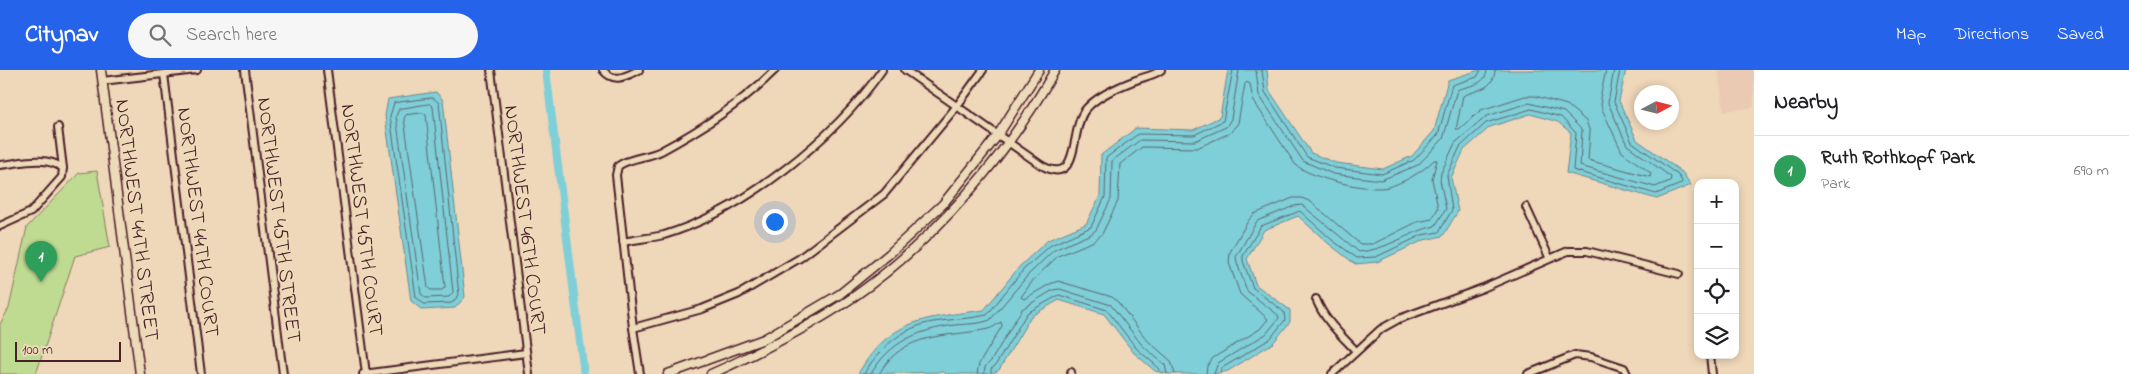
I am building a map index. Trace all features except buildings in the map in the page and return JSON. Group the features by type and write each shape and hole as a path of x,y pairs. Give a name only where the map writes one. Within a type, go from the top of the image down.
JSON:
{"street":[{"name":"NORTHWEST 44TH STREET","path":"101,70 140,374"},
{"path":"102,81 197,70"},
{"name":"NORTHWEST 45TH STREET","path":"245,70 283,374"},
{"name":"NORTHWEST 45TH COURT","path":"327,70 365,374"},
{"name":"NORTHWEST 46TH COURT","path":"491,70 529,374"},
{"path":"602,70 608,76 621,79 639,70"},
{"path":"640,374 632,328 616,175 618,166 627,160 659,152 720,117 775,70"},
{"path":"623,242 663,235 703,220 746,196 795,161 833,127 870,87 882,70"},
{"path":"905,70 1050,170 1061,170 1067,166 1072,158 1077,125 1085,110 1097,100 1112,92 1161,70"},
{"path":"632,328 702,309 739,294 800,258 884,194 957,106 983,70"},
{"path":"668,374 764,339 840,294 943,204 998,135 1039,70"},
{"path":"712,374 770,347 852,298 899,260 953,209 1008,142 1055,70"},
{"name":"NORTHWEST 44TH COURT","path":"164,74 201,374"},
{"path":"0,226 31,212 62,177 63,168 58,127"},
{"path":"0,165 45,160 54,162 63,168"},
{"path":"1526,207 1549,257"},
{"path":"1332,374 1381,329 1399,319 1483,288 1549,257 1568,251 1587,251 1679,274"},
{"path":"1316,299 1320,310 1328,321 1356,351"},
{"path":"365,374 526,353"},
{"path":"1528,374 1575,355 1591,357 1624,368 1627,374"},
{"path":"1710,359 1712,374"}],"shaded area":[{"path":"1718,70 1754,70 1754,107 1724,111"}],"green space":[{"path":"97,171 110,247 75,256 36,374 0,374 0,324 9,308 27,227 79,173"}],"water":[{"path":"1228,70 1267,70 1269,90 1311,153 1336,163 1383,169 1412,156 1434,131 1448,80 1479,70 1626,70 1619,101 1637,140 1682,172 1691,185 1657,199 1566,173 1571,133 1558,122 1530,114 1490,127 1464,150 1451,178 1458,211 1443,236 1424,240 1377,262 1355,264 1298,216 1264,230 1247,259 1256,285 1290,310 1290,322 1273,343 1228,371 1213,374 1169,374 1155,371 1134,353 1104,314 1059,300 1031,316 999,370 991,374 946,374 944,372 858,374 870,356 897,331 927,319 984,310 1020,266 1048,240 1086,224 1100,196 1101,155 1136,128 1193,130 1220,117"},
{"path":"436,92 443,100 465,297 455,308 422,310 411,301 385,116 388,99"}],"waterway":[{"path":"546,70 584,374"}],"place":[{"name":"Ruth Rothkopf Park","path":"41,282"}]}
